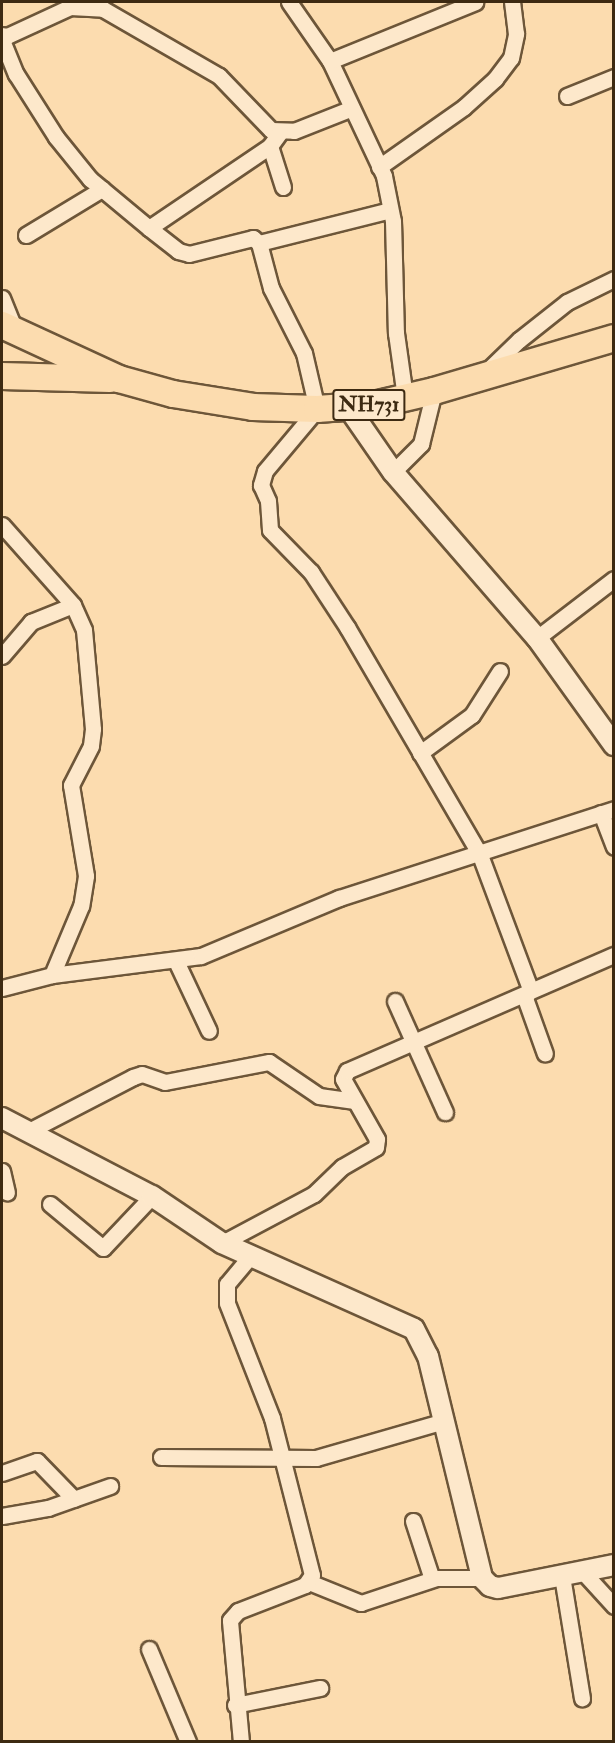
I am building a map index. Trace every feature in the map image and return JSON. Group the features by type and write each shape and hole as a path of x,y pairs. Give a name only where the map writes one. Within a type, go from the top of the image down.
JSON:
{"highway":[{"name":"NH731","path":"8,328 119,379 213,401 316,409 348,407 434,391 614,338"},
{"name":"NH731","path":"2,376 119,379"}],"street":[{"path":"289,2 330,61 379,166 390,210 396,333 405,397"},
{"path":"330,61 475,2"},
{"path":"379,166 464,107 495,79 511,58 515,42 512,2"},
{"path":"2,35 7,36 70,7 104,5 219,76 262,124 280,132 294,131 352,108"},
{"path":"2,40 16,74 56,137 102,189 178,251 189,254 253,238 259,243 271,288 304,353 316,409 265,471 261,485 268,501 270,530 310,572 480,855 530,989 525,998 545,1054"},
{"path":"567,96 614,77"},
{"path":"149,228 270,146 280,132"},
{"path":"270,146 283,187"},
{"path":"26,235 102,189"},
{"path":"259,243 390,210"},
{"path":"481,377 519,340 567,302 614,279"},
{"path":"2,298 8,328"},
{"path":"393,472 421,444 434,391"},
{"path":"348,407 393,472 537,638 614,745"},
{"path":"2,525 73,605 84,630 93,729 90,746 71,785 86,876 81,906 52,975"},
{"path":"537,638 614,579"},
{"path":"2,656 32,622 73,605"},
{"path":"420,753 472,715 500,671"},
{"path":"2,988 52,975 201,956 339,898 480,855 548,828 607,811 614,848"},
{"path":"222,1243 314,1194 342,1167 376,1147 377,1139 343,1079 346,1071 530,989 614,955"},
{"path":"176,961 209,1031"},
{"path":"395,1001 445,1112"},
{"path":"27,1132 142,1074 165,1082 269,1062 319,1096 355,1101"},
{"path":"2,1118 152,1196 222,1243 250,1257 392,1316 414,1329 428,1356 482,1578"},
{"path":"2,1171 7,1192"},
{"path":"50,1204 103,1248 152,1196"},
{"path":"250,1257 227,1284 227,1303 284,1458 312,1575 309,1582"},
{"path":"161,1457 284,1458 335,1454 444,1421"},
{"path":"2,1473 38,1461 74,1499"},
{"path":"2,1516 74,1499 110,1486"},
{"path":"413,1521 432,1579"},
{"path":"241,1742 230,1620 238,1611 309,1582 361,1603 432,1579 482,1578 498,1588 614,1566"},
{"path":"583,1572 614,1606"},
{"path":"562,1576 582,1698"},
{"path":"149,1649 188,1742"},
{"path":"236,1705 320,1688"}]}
